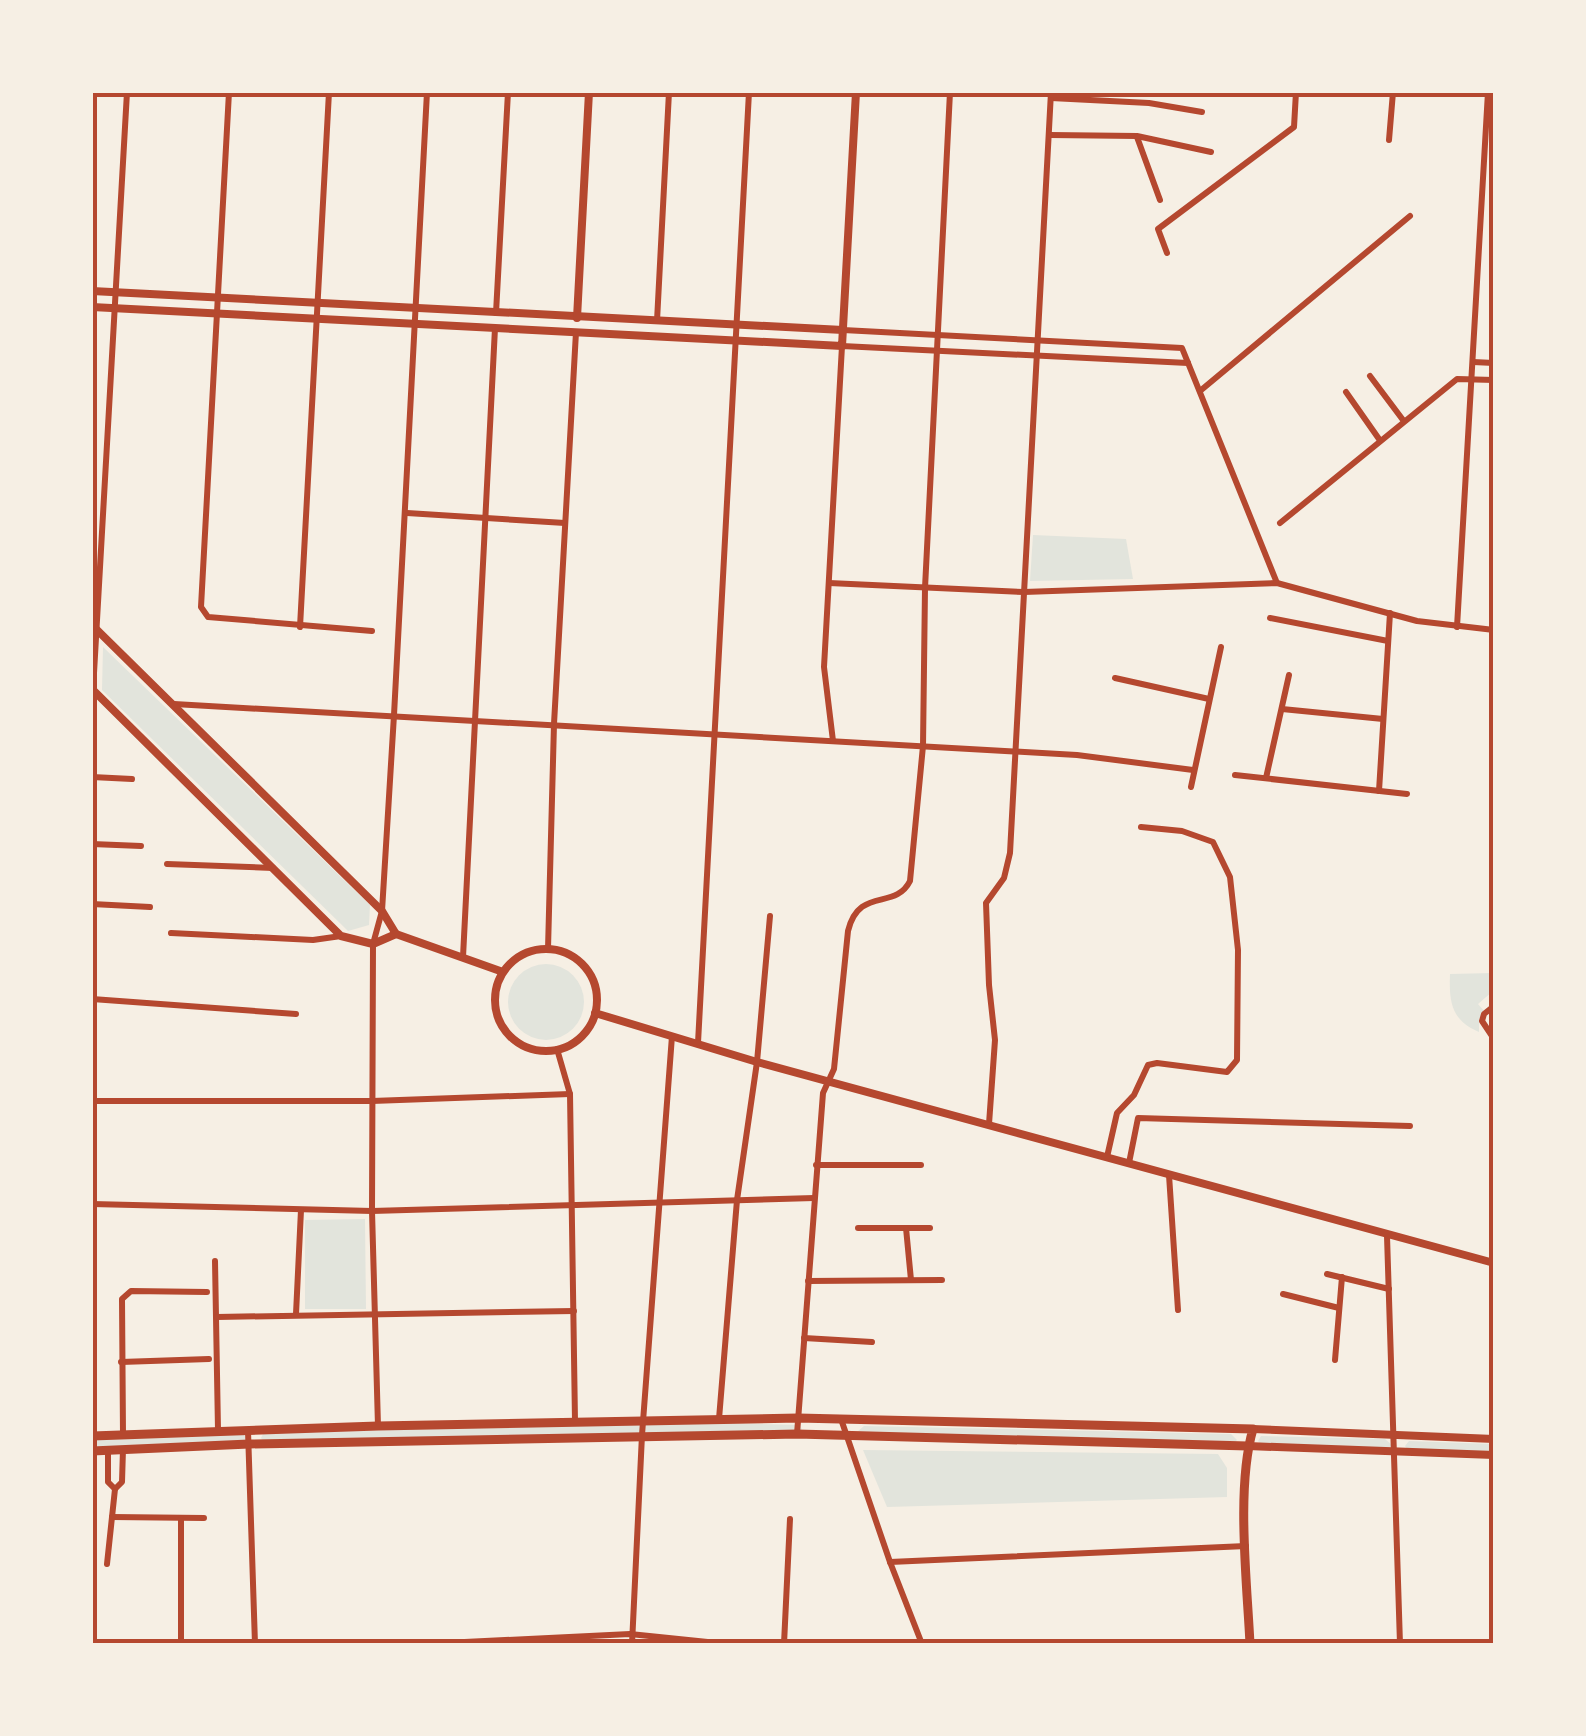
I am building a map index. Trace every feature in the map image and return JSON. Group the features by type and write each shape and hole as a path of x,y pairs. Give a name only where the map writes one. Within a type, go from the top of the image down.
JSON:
{"main road":[{"path":"92,1436 248,1429 798,1418 1252,1429 1248,1446 1246,1546 1250,1644"},
{"path":"92,1450 797,1434 1248,1446"}],"street":[{"path":"92,708 127,92"},
{"path":"229,92 200,607 203,614 300,627 372,631"},
{"path":"300,627 329,92"},
{"path":"378,1426 372,1211 373,944 382,911 407,513 426,92"},
{"path":"496,312 508,92"},
{"path":"548,949 554,724 589,92"},
{"path":"657,321 668,92"},
{"path":"698,1043 750,92"},
{"path":"834,741 824,668 856,92"},
{"path":"797,1434 823,1093 834,1069 852,916 862,905 906,890 910,881 923,746 925,588 950,92"},
{"path":"1167,254 1158,229 1294,126 1296,92"},
{"path":"1390,140 1392,92"},
{"path":"1457,627 1488,92"},
{"path":"989,1124 995,1040 986,903 1004,878 1010,853 1051,95 1149,103 1202,112"},
{"path":"1050,135 1137,136 1211,152"},
{"path":"1137,136 1160,200"},
{"path":"1200,391 1410,216"},
{"path":"92,290 1182,348 1278,583"},
{"path":"92,307 1188,363"},
{"path":"463,958 494,328"},
{"path":"1473,362 1494,363"},
{"path":"1370,376 1403,420"},
{"path":"1280,523 1457,379 1494,380"},
{"path":"1346,392 1379,440"},
{"path":"407,513 566,523"},
{"path":"829,584 1024,592 1278,583 1390,613 1457,627 1494,630"},
{"path":"1379,791 1390,613"},
{"path":"1270,618 1388,641"},
{"path":"95,627 382,911 396,934 502,972"},
{"path":"1191,786 1221,648"},
{"path":"1266,778 1289,675"},
{"path":"1116,678 1210,699"},
{"path":"93,690 341,936"},
{"path":"172,704 1016,751 1194,770"},
{"path":"1282,709 1383,719"},
{"path":"1235,775 1407,794"},
{"path":"92,778 132,778"},
{"path":"1107,1158 1116,1112 1134,1095 1148,1065 1227,1072 1237,1060 1238,950 1230,877 1214,842 1182,832 1141,828"},
{"path":"92,844 141,846"},
{"path":"167,864 273,868"},
{"path":"92,904 150,907"},
{"path":"719,1419 737,1200 770,916"},
{"path":"171,933 313,940 341,936 373,944 396,934"},
{"path":"548,949 563,952 587,970 594,983 595,1013 581,1036 557,1050 523,1046 509,1036 494,1005 502,972 522,954 548,949"},
{"path":"92,999 296,1014"},
{"path":"1494,1006 1482,1021 1494,1039"},
{"path":"595,1013 756,1062 1494,1264"},
{"path":"632,1644 643,1420 672,1036"},
{"path":"557,1050 570,1094 576,1421"},
{"path":"92,1101 372,1101 570,1094"},
{"path":"1128,1163 1136,1121 1141,1118 1410,1126"},
{"path":"816,1164 921,1164"},
{"path":"1170,1175 1178,1310"},
{"path":"92,1204 372,1211 814,1198"},
{"path":"296,1314 302,1210"},
{"path":"858,1228 930,1228"},
{"path":"906,1228 911,1280"},
{"path":"1387,1236 1400,1644"},
{"path":"215,1262 218,1430"},
{"path":"1327,1274 1389,1288"},
{"path":"1334,1360 1342,1277"},
{"path":"808,1281 942,1280"},
{"path":"123,1435 122,1299 126,1293 207,1292"},
{"path":"1283,1294 1339,1308"},
{"path":"217,1317 574,1312"},
{"path":"804,1338 872,1342"},
{"path":"121,1362 209,1359"},
{"path":"841,1420 922,1644"},
{"path":"248,1429 255,1644"},
{"path":"1252,1429 1494,1439"},
{"path":"1248,1446 1494,1455"},
{"path":"114,1489 122,1482 122,1449"},
{"path":"108,1450 108,1482 114,1489 108,1564"},
{"path":"112,1517 204,1518"},
{"path":"181,1518 181,1644"},
{"path":"784,1644 790,1519"},
{"path":"890,1562 1246,1546"},
{"path":"424,1644 630,1634 727,1644"}],"shaded area":[{"path":"1033,535 1126,539 1133,579 1030,581"},
{"path":"103,647 370,905 369,925 348,931 102,690"},
{"path":"546,964 573,975 584,1002 573,1029 546,1040 519,1029 508,1002 519,975"},
{"path":"1493,973 1493,991 1478,1004 1484,1011 1479,1019 1479,1032 1457,1016 1450,993 1450,974"},
{"path":"365,1219 366,1309 305,1309 305,1220"},
{"path":"799,1425 802,1429 799,1433 265,1443 261,1438 264,1432"},
{"path":"864,1426 1231,1434 1237,1440 1230,1447 857,1432"},
{"path":"243,1434 243,1443 93,1450 92,1440"},
{"path":"1261,1436 1385,1439 1392,1445 1386,1452 1264,1448 1258,1441"},
{"path":"1409,1441 1493,1444 1493,1456 1410,1453 1405,1446"},
{"path":"863,1450 1218,1454 1227,1468 1227,1497 887,1507"}]}
